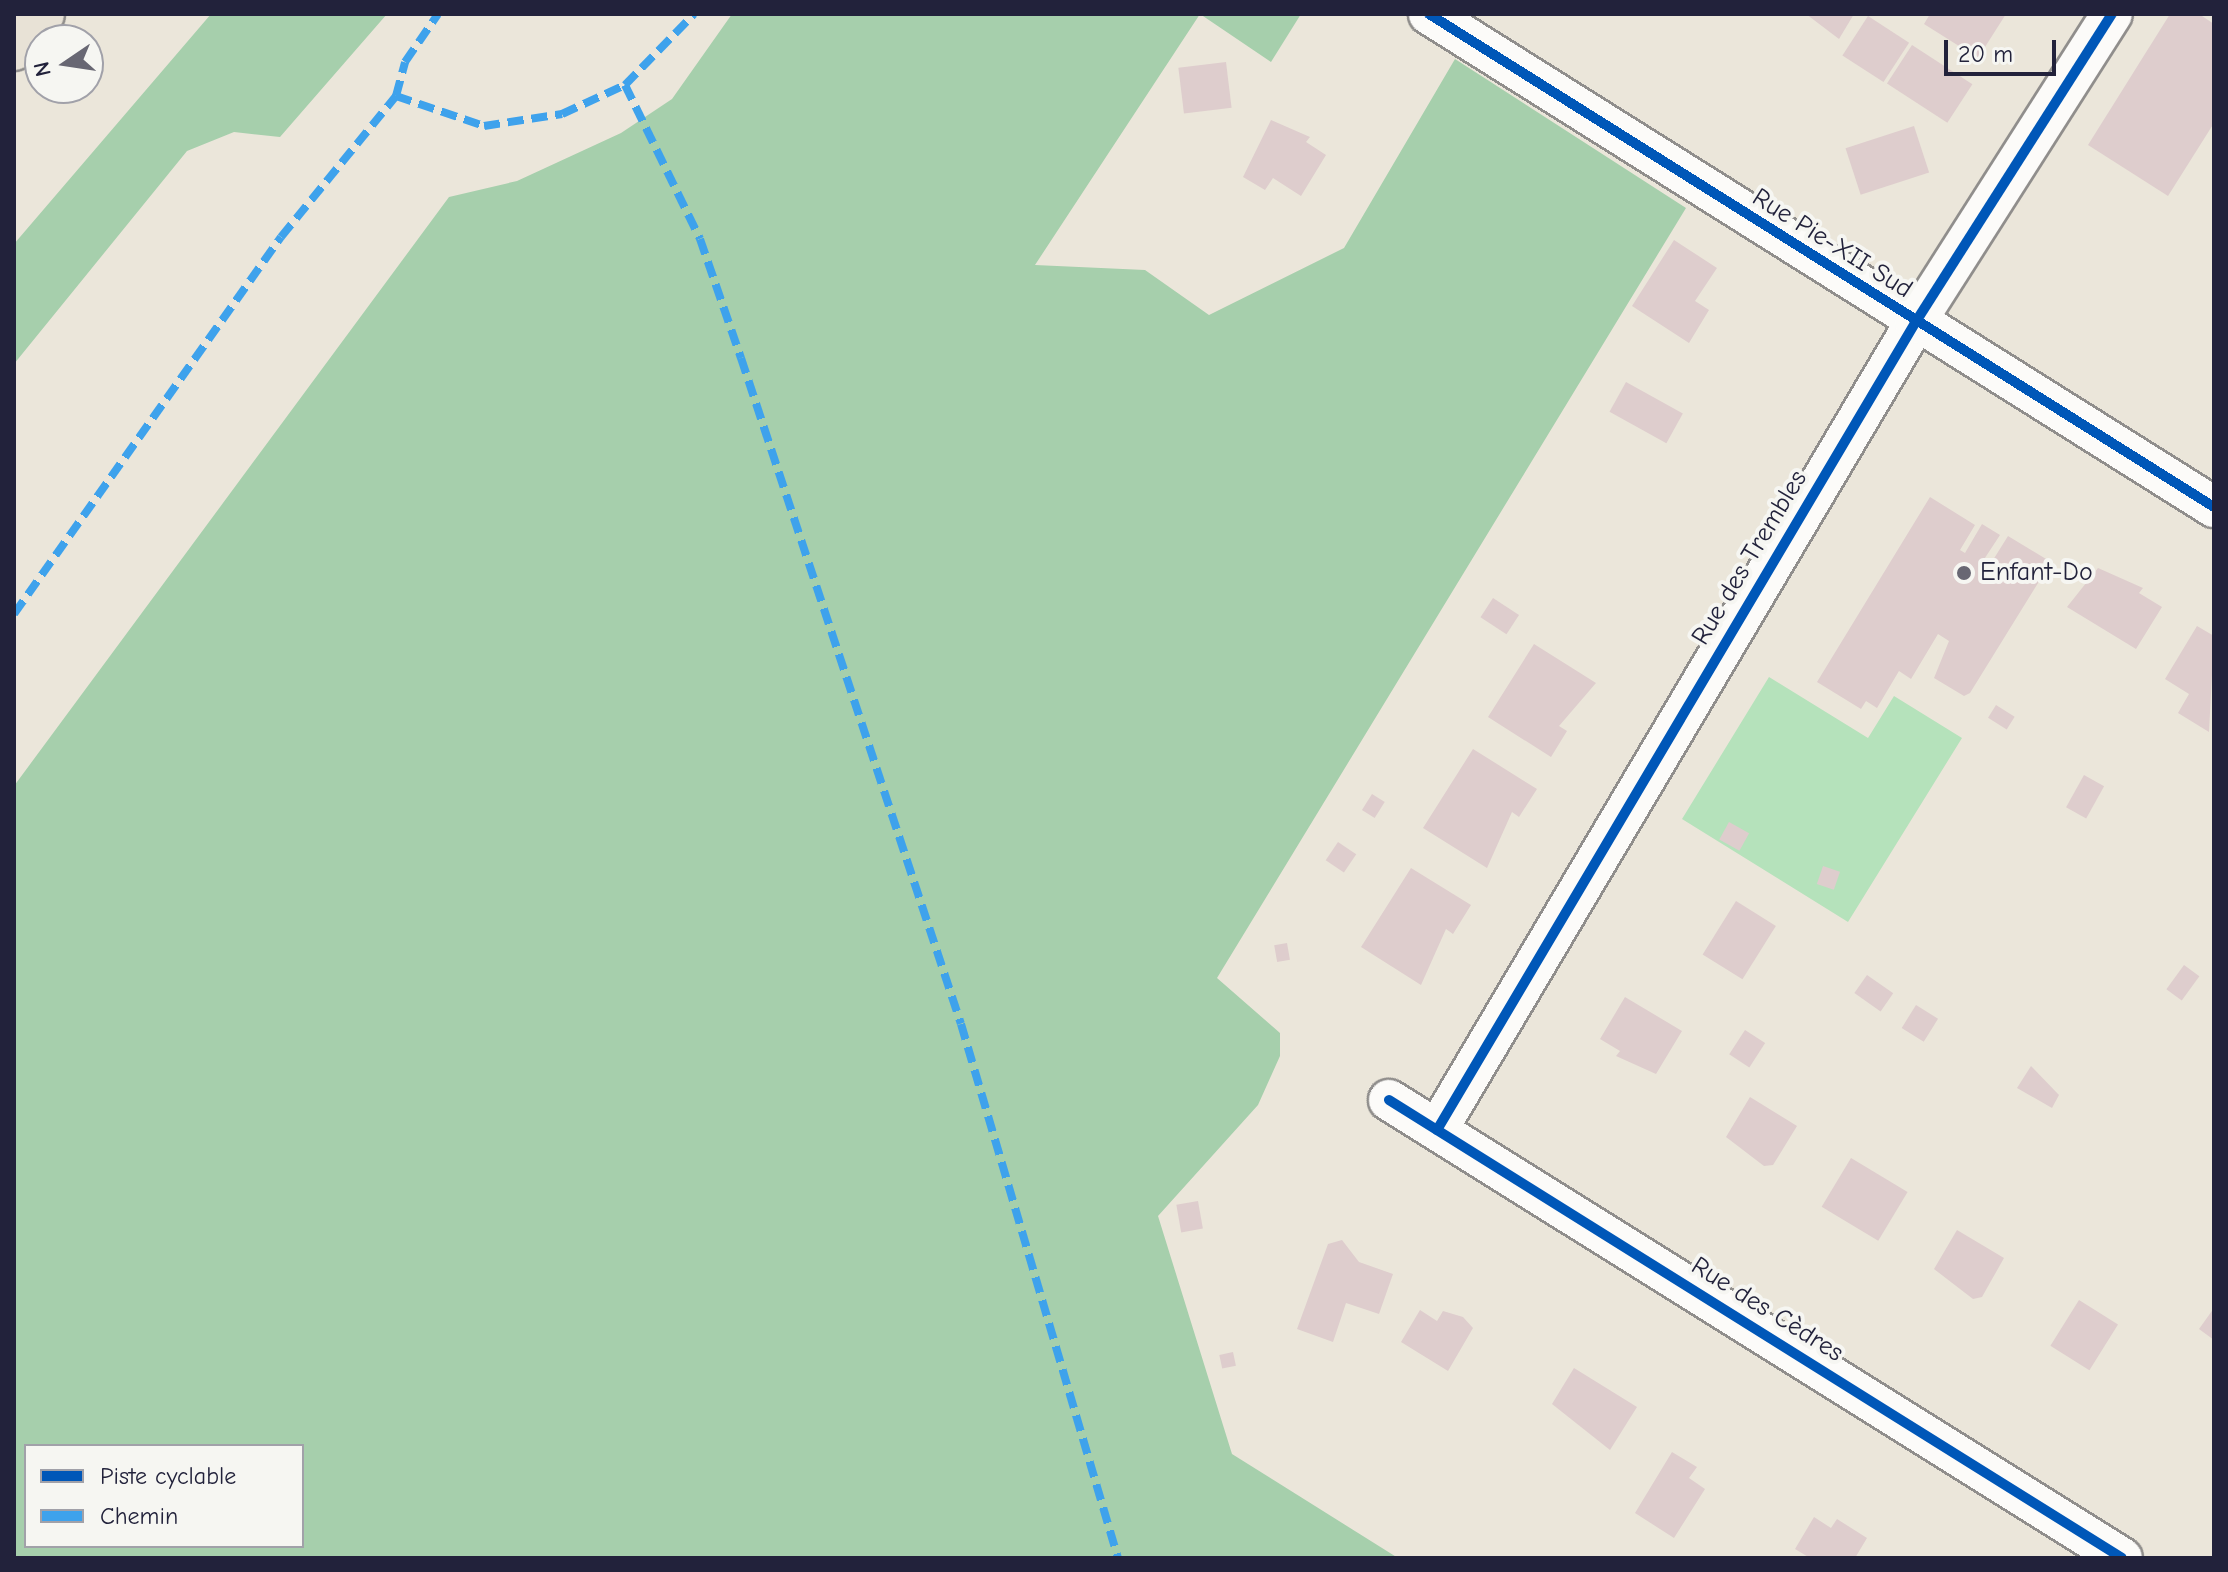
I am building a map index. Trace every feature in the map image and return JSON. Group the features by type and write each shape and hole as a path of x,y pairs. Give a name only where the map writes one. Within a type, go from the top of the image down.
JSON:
{"highway":[{"path":"14,48 42,14"}],"street":[{"name":"Rue Pie-XII Sud","path":"1429,14 1915,323 2214,507"},
{"name":"Rue des Trembles","path":"1437,1130 1915,323 2112,14"},
{"name":"Rue des Cèdres","path":"1389,1100 2122,1558"}],"green space":[{"path":"211,14 387,14 280,137 234,132 187,151 14,364 14,244"},
{"path":"732,14 1200,14 1035,265 1145,270 1209,315 1344,248 1455,59 1686,208 1217,978 1280,1033 1280,1056 1258,1105 1158,1216 1232,1454 1398,1558 14,1558 14,786 449,197 517,181 621,133 672,99"},
{"path":"1200,14 1301,14 1271,62"},
{"path":"1769,677 1868,738 1894,696 1962,738 1848,922 1682,819"}],"building":[{"path":"1806,14 1854,14 1839,39"},
{"path":"1930,14 2006,14 1978,58 1924,24"},
{"path":"2170,14 2199,14 2214,24 2214,123 2168,196 2088,145"},
{"path":"1868,16 1909,43 1883,82 1842,55"},
{"path":"1912,45 1972,84 1947,123 1887,84"},
{"path":"1226,62 1232,108 1184,114 1178,68"},
{"path":"1271,120 1310,137 1306,142 1326,155 1301,196 1273,178 1265,190 1243,177"},
{"path":"1914,126 1929,173 1861,195 1846,148"},
{"path":"1674,240 1717,268 1695,301 1709,310 1689,343 1632,306"},
{"path":"1626,382 1683,414 1666,443 1610,412"},
{"path":"1930,497 1975,525 1960,550 1965,553 1982,524 2000,535 1981,564 1988,568 2008,536 2051,562 1970,693 1964,696 1934,678 1949,641 1938,634 1911,679 1899,671 1877,708 1866,701 1861,709 1817,682"},
{"path":"2098,568 2143,588 2139,593 2162,607 2136,649 2067,607"},
{"path":"1493,598 1519,615 1506,634 1480,617"},
{"path":"2197,626 2214,636 2209,732 2178,713 2189,694 2165,679"},
{"path":"1534,644 1596,683 1559,726 1567,731 1551,757 1488,717"},
{"path":"1996,705 2015,717 2007,729 1988,718"},
{"path":"1473,749 1537,789 1519,817 1512,812 1487,868 1423,828"},
{"path":"2084,775 2104,786 2086,819 2066,807"},
{"path":"1372,794 1385,802 1375,818 1362,810"},
{"path":"1729,822 1749,833 1739,851 1719,839"},
{"path":"1338,842 1356,854 1344,873 1326,860"},
{"path":"1823,866 1840,872 1834,890 1817,884"},
{"path":"1411,868 1471,905 1453,934 1446,929 1421,985 1361,947"},
{"path":"1736,901 1776,926 1742,979 1703,954"},
{"path":"1287,943 1290,960 1277,962 1274,945"},
{"path":"2184,965 2199,976 2182,1000 2166,989"},
{"path":"1867,975 1893,993 1881,1011 1854,993"},
{"path":"1625,997 1682,1031 1656,1074 1616,1056 1620,1051 1600,1039"},
{"path":"1916,1005 1938,1019 1924,1042 1902,1028"},
{"path":"1745,1030 1765,1043 1749,1067 1729,1054"},
{"path":"2031,1066 2059,1095 2052,1108 2017,1088"},
{"path":"1750,1097 1797,1126 1773,1165 1764,1166 1726,1137"},
{"path":"1851,1158 1908,1192 1878,1241 1822,1207"},
{"path":"1198,1201 1203,1229 1181,1232 1176,1205"},
{"path":"1957,1230 2004,1258 1982,1297 1973,1299 1934,1269"},
{"path":"1342,1240 1359,1262 1393,1274 1379,1314 1346,1303 1333,1342 1297,1329 1328,1244"},
{"path":"2079,1300 2118,1324 2089,1370 2050,1346"},
{"path":"2214,1308 2214,1340 2199,1329"},
{"path":"1420,1310 1437,1321 1443,1311 1463,1317 1473,1328 1448,1371 1401,1342"},
{"path":"1233,1352 1236,1366 1222,1369 1219,1355"},
{"path":"1574,1368 1637,1407 1610,1450 1552,1404"},
{"path":"1672,1452 1697,1467 1689,1478 1705,1489 1674,1538 1635,1513"},
{"path":"1814,1517 1831,1528 1837,1519 1867,1538 1855,1558 1810,1558 1795,1549"}],"marked path":[{"path":"14,614 281,237 396,96 405,62 438,14"},
{"path":"396,96 484,126 562,114 625,85 694,14"},
{"path":"625,85 700,239 741,358 961,1024 1118,1558"}],"cycle path":[{"path":"1429,14 2214,507"},
{"path":"1437,1130 1915,323 2112,14"},
{"path":"1389,1100 2122,1558"}],"place":[{"name":"Enfant-Do","path":"1964,573"}]}
